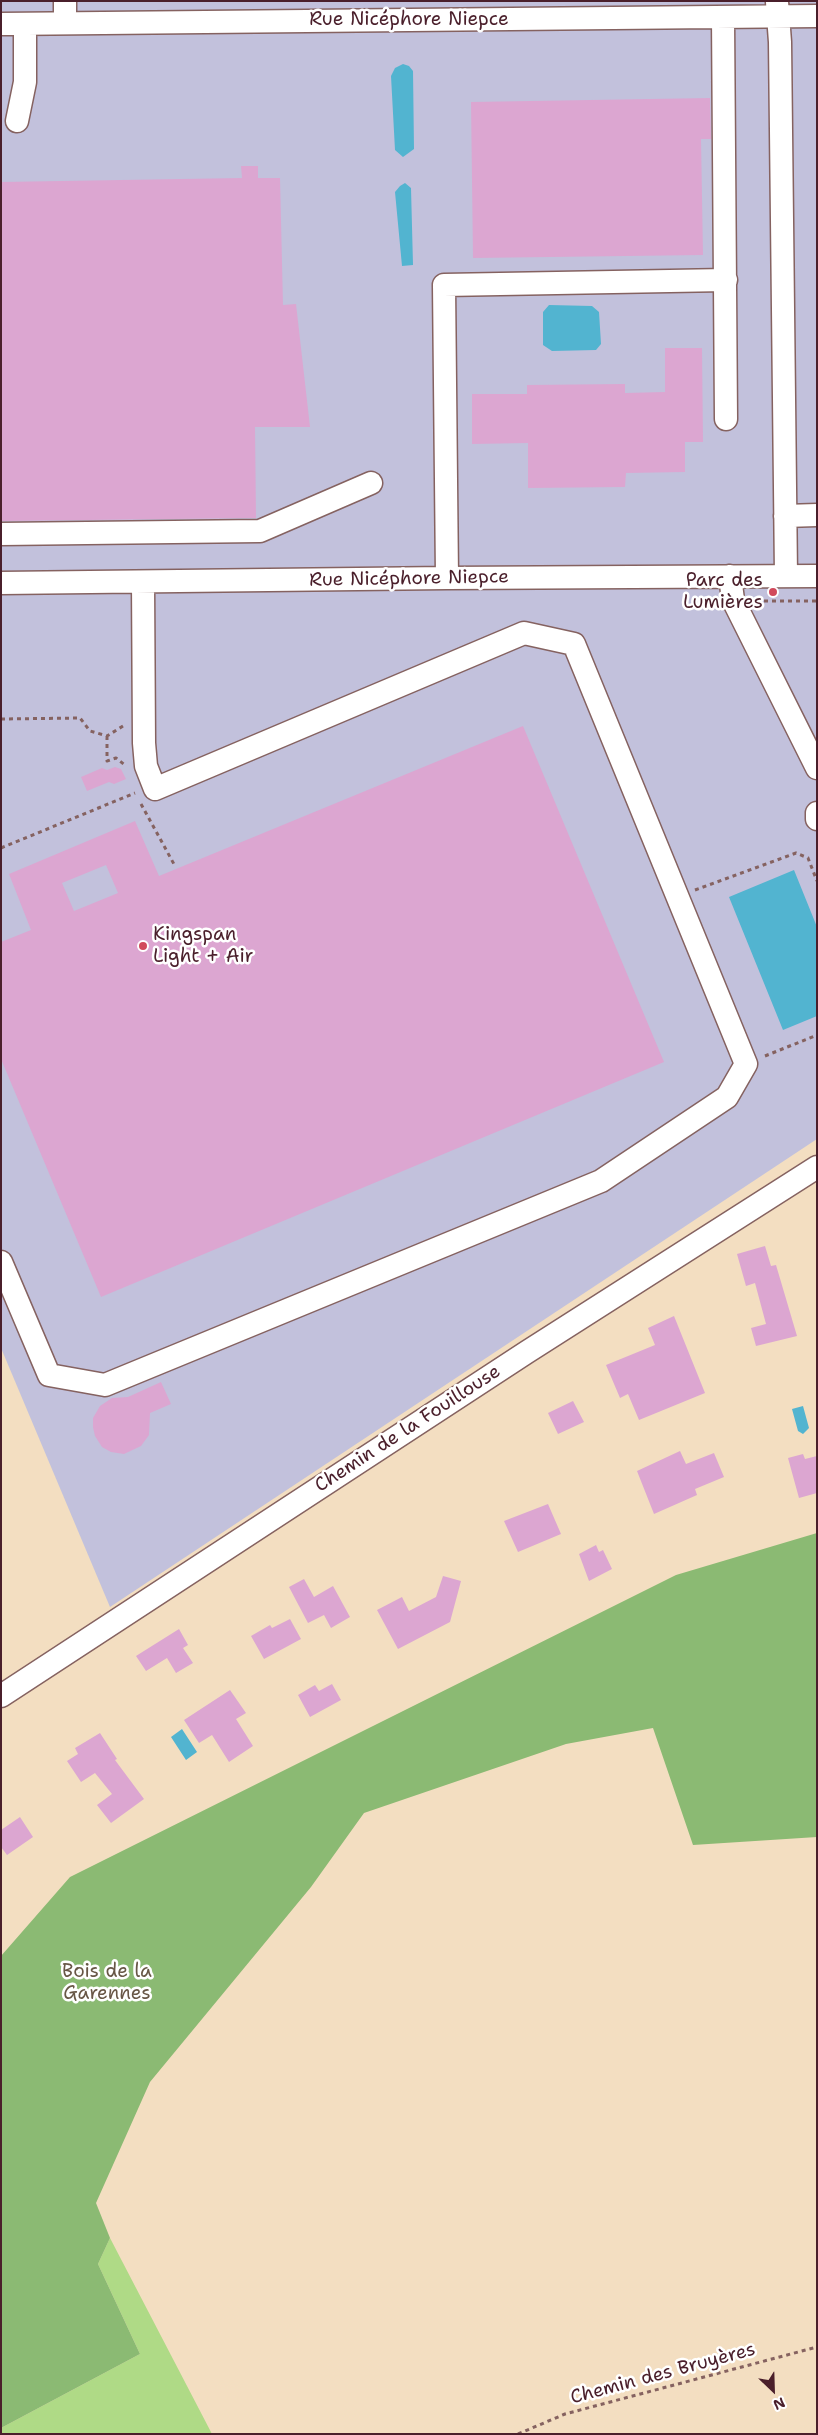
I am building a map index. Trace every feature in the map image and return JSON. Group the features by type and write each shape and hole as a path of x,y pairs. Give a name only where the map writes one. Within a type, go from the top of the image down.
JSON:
{"street":[{"name":"Rue Nicéphore Niepce","path":"1,24 25,24 65,12 723,18 751,9 777,9 817,16"},
{"path":"777,9 786,576"},
{"path":"723,18 726,419"},
{"path":"17,121 25,82 25,24"},
{"path":"447,578 444,285 726,280"},
{"path":"1,534 260,531 371,483"},
{"path":"785,516 817,515"},
{"path":"730,576 733,600 817,768"},
{"name":"Rue Nicéphore Niepce","path":"1,584 447,578 817,576"},
{"path":"1,1262 49,1375 105,1385 601,1181 727,1097 746,1064 574,644 524,633 155,789 146,766 143,582"},
{"path":"817,813 817,819"},
{"name":"Chemin de la Fouillouse","path":"1,1696 518,1357 817,1167"}],"path":[{"path":"1,719 80,718 90,731 107,736 123,726 130,712 144,712"},
{"path":"1,848 136,792"},
{"path":"677,896 796,853 808,858 817,881"},
{"path":"746,1064 817,1035"},
{"name":"Chemin des Bruyères","path":"518,2434 565,2414 817,2347"}],"shaded area":[{"name":"Parc des Lumières","path":"1,1 817,1 817,1139 110,1607 1,1348"}],"green space":[{"name":"Bois de la Garennes","path":"817,1533 817,1837 693,1845 653,1728 566,1744 364,1813 311,1887 150,2082 96,2203 110,2238 98,2264 140,2354 1,2428 1,1956 70,1877 676,1575"},
{"path":"110,2238 212,2434 1,2434 1,2428 140,2354 98,2264"}],"water":[{"path":"403,64 409,66 413,71 414,149 403,157 395,150 391,76 395,68"},
{"path":"405,183 411,188 413,265 402,266 395,192"},
{"path":"549,305 592,306 599,312 601,344 596,350 552,351 543,345 543,312"},
{"path":"794,870 817,927 817,1016 783,1030 729,897"},
{"path":"803,1406 809,1428 803,1434 798,1431 792,1409"},
{"path":"182,1729 197,1752 186,1760 171,1737"}],"building":[{"path":"710,98 711,139 701,139 703,255 473,258 471,102"},
{"path":"241,166 258,166 258,178 280,178 283,305 296,304 310,427 255,427 256,518 1,521 1,182 242,178"},
{"path":"665,348 702,348 703,442 685,442 685,472 626,473 625,487 528,488 528,443 472,444 472,394 527,394 527,385 625,384 625,393 665,392"},
{"path":"523,726 664,1062 101,1297 1,1059 1,942 31,930 9,874 135,821 159,876","holes":["106,865 118,893 74,911 62,883"]},
{"path":"115,767 121,769 126,779 114,784 109,782 87,791 81,777 102,768 107,770"},
{"path":"765,1246 771,1266 776,1265 797,1336 756,1346 751,1328 766,1324 755,1283 746,1286 737,1254"},
{"path":"674,1316 705,1393 639,1420 628,1394 620,1398 606,1365 655,1345 648,1328"},
{"path":"161,1382 171,1404 150,1413 149,1435 141,1446 124,1454 111,1452 102,1447 95,1436 93,1427 93,1418 100,1406 112,1398 128,1397"},
{"path":"573,1401 584,1422 558,1434 548,1413"},
{"path":"680,1451 686,1464 714,1453 724,1477 695,1489 697,1495 654,1514 637,1471"},
{"path":"803,1454 805,1459 817,1456 817,1493 799,1498 788,1458"},
{"path":"548,1504 561,1534 518,1552 504,1521"},
{"path":"596,1545 599,1552 603,1550 612,1569 589,1581 579,1554"},
{"path":"443,1576 461,1581 450,1622 398,1649 377,1610 402,1597 409,1611 436,1597"},
{"path":"304,1579 314,1597 333,1586 350,1617 331,1628 324,1615 308,1623 289,1587"},
{"path":"290,1619 301,1639 264,1659 251,1636 270,1625 272,1628"},
{"path":"179,1629 188,1645 183,1648 193,1663 176,1673 167,1658 146,1671 136,1656"},
{"path":"332,1684 341,1700 310,1717 298,1695 315,1685 319,1691"},
{"path":"230,1690 246,1713 236,1719 253,1746 229,1762 212,1735 199,1743 184,1720"},
{"path":"100,1733 117,1759 115,1760 144,1799 111,1823 97,1805 112,1794 95,1773 81,1782 67,1761 78,1754 75,1748"},
{"path":"20,1817 33,1837 7,1855 1,1847 1,1830"}],"place":[{"name":"Parc des Lumières","path":"773,592"},
{"name":"Kingspan Light + Air","path":"143,946"}]}
